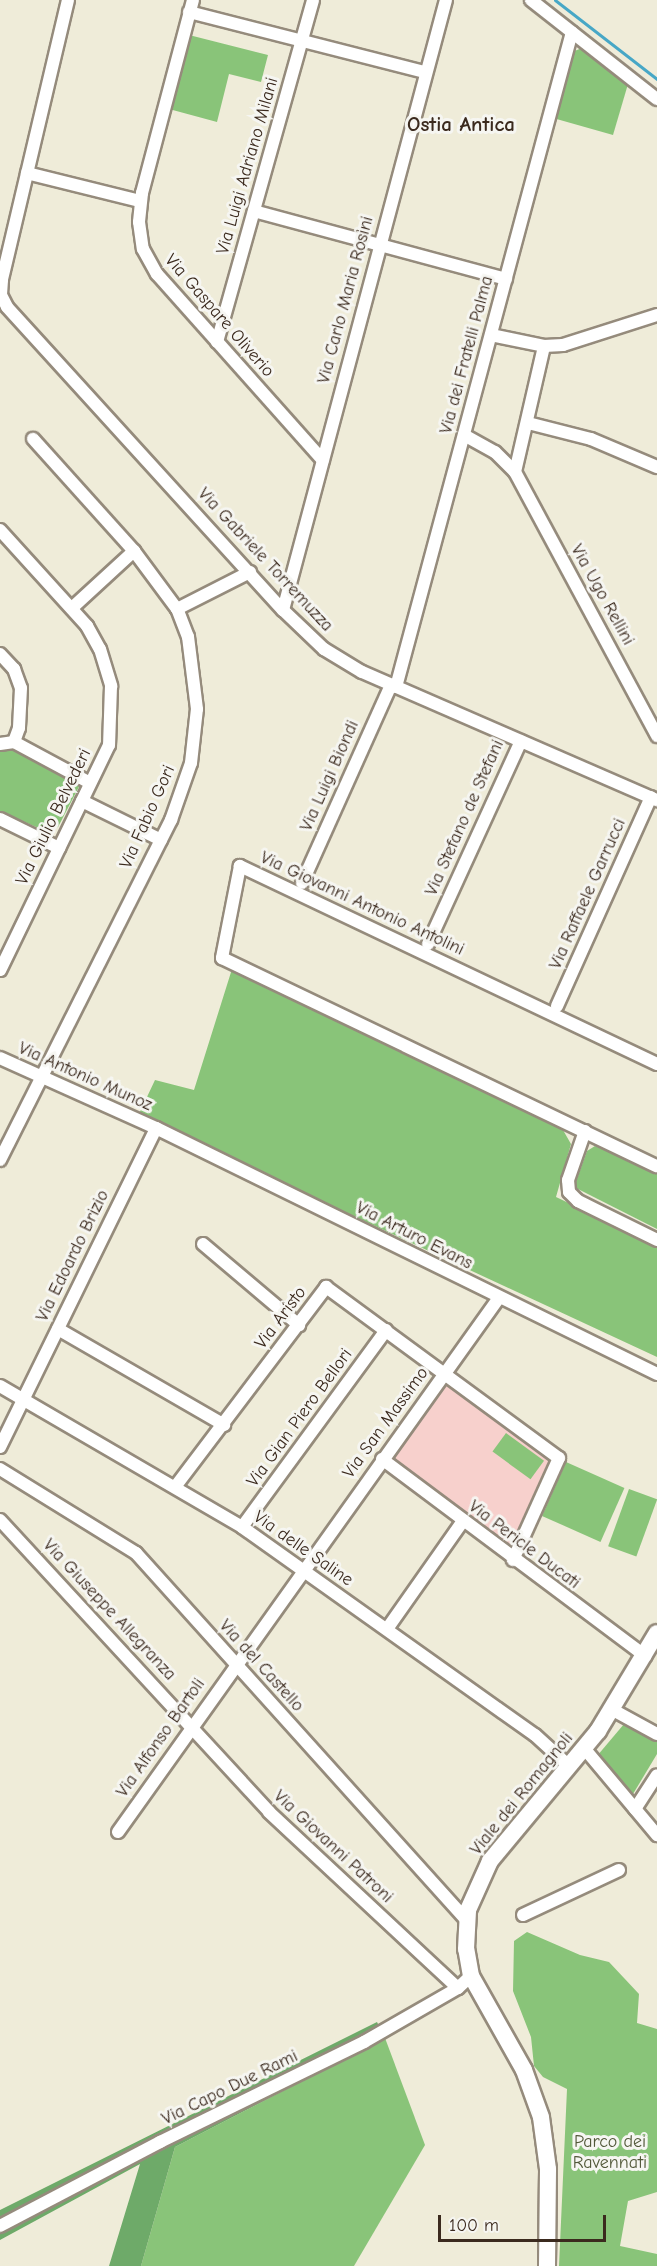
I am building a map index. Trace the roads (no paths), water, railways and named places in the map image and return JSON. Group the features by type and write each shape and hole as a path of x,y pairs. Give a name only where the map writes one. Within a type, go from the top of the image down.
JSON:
{"main road":[{"name":"Viale dei Romagnoli","path":"547,2266 548,2169 540,2110 524,2070 471,1976 466,1920 488,1866 613,1710 653,1645"}],"street":[{"path":"68,0 27,173 140,201"},
{"name":"Via Luigi Adriano Milani","path":"217,342 313,0"},
{"name":"Via Carlo Maria Rosini","path":"283,610 424,72 446,0"},
{"path":"531,0 657,99"},
{"path":"191,6 302,40 424,72"},
{"name":"Via Gaspare Oliverio","path":"191,6 140,201 140,237 149,262 323,460"},
{"name":"Via dei Fratelli Palma","path":"393,686 464,435 572,32"},
{"name":"Via Gabriele Torremuzza","path":"27,173 2,280 5,304 283,610 324,649 393,686 654,799"},
{"path":"254,211 506,279"},
{"path":"491,335 544,346 563,345 657,315"},
{"path":"515,472 544,346"},
{"path":"528,423 591,439 657,467"},
{"name":"Via Ugo Rellini","path":"464,435 495,452 515,472 657,736"},
{"name":"Via Fabio Gori","path":"0,1160 161,840 191,763 196,709 188,636 177,609 134,551 33,439"},
{"name":"Via Giulio Belvederi","path":"0,530 73,607 100,649 111,686 108,745 0,970"},
{"path":"73,607 134,551"},
{"path":"177,609 250,572"},
{"path":"0,654 14,669 21,688 20,728 14,742"},
{"name":"Via Luigi Biondi","path":"302,883 393,686"},
{"name":"Via Stefano de Stefani","path":"428,944 520,741"},
{"path":"0,744 14,742 90,783"},
{"name":"Via Raffaele Garrucci","path":"557,1006 654,799"},
{"path":"82,801 161,840"},
{"path":"0,819 59,848"},
{"name":"Via Giovanni Antonio Antolini","path":"657,1064 240,866 222,958 657,1166"},
{"name":"Via Antonio Munoz","path":"0,1058 156,1128"},
{"name":"Via Arturo Evans","path":"156,1128 498,1299 657,1374"},
{"name":"Via Edoardo Brizio","path":"0,1447 156,1128"},
{"path":"585,1131 568,1180 568,1192 596,1211 657,1240"},
{"path":"203,1244 299,1325"},
{"name":"Via Aristo","path":"175,1487 326,1287 559,1458 513,1560"},
{"name":"Via San Massimo","path":"234,1664 498,1299"},
{"path":"58,1329 224,1425"},
{"name":"Via Gian Piero Bellori","path":"242,1527 386,1330"},
{"name":"Via delle Saline","path":"0,1386 242,1527 535,1735 569,1766"},
{"name":"Via Pericle Ducati","path":"382,1459 513,1560 653,1645"},
{"name":"Via del Castello","path":"0,1470 136,1553 466,1920"},
{"name":"Via Giuseppe Allegranza","path":"0,1520 191,1725"},
{"path":"387,1629 463,1521"},
{"name":"Via Alfonso Bartoli","path":"118,1832 234,1664"},
{"path":"613,1710 657,1734"},
{"name":"Via Giovanni Patroni","path":"191,1725 269,1812 458,1988"},
{"path":"584,1748 657,1835"},
{"path":"635,1809 657,1775"},
{"path":"523,1915 619,1870"},
{"name":"Via Capo Due Rami","path":"0,2226 160,2142 364,2042 458,1988 471,1976"}],"waterway":[{"path":"555,0 657,79"}],"district":[{"name":"Ostia Antica","path":"461,124"}],"park label":[{"name":"Parco dei Ravennati","path":"610,2153"}]}
